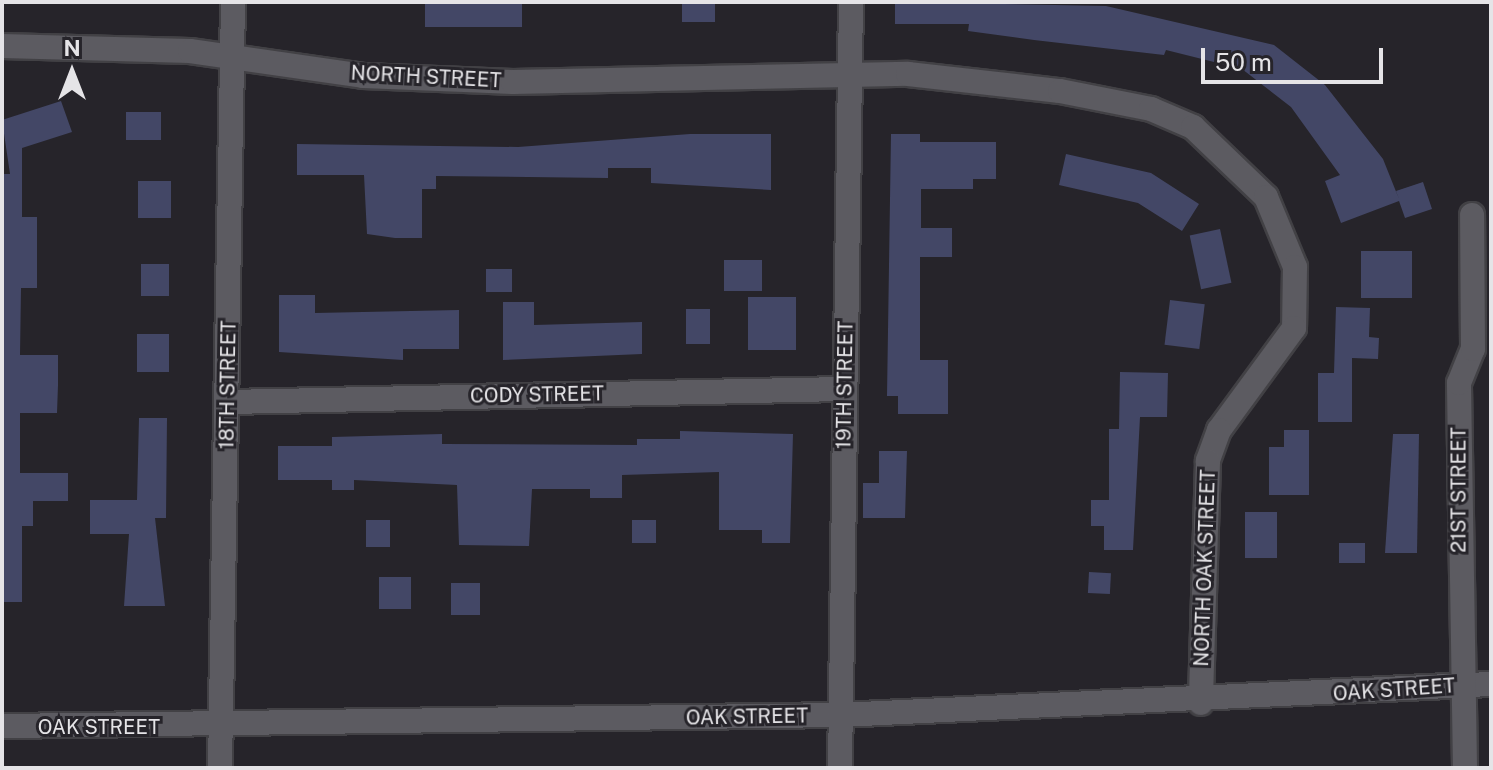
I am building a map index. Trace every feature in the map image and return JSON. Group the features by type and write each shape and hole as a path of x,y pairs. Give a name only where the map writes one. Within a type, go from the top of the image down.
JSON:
{"street":[{"name":"18TH STREET","path":"220,768 233,2"},
{"name":"19TH STREET","path":"840,768 851,2"},
{"name":"NORTH STREET","path":"2,46 190,51 363,76 513,82 851,72"},
{"name":"NORTH OAK STREET","path":"851,72 1060,91 1151,109 1193,127 1266,197 1295,267 1294,328 1219,430 1208,461 1201,703"},
{"name":"21ST STREET","path":"1465,768 1460,685 1459,383 1482,347 1472,215"},
{"name":"CODY STREET","path":"228,402 845,389"},
{"name":"OAK STREET","path":"2,726 220,728 840,715 1201,703 1491,684"}],"building":[{"path":"425,2 522,2 522,27 425,27"},
{"path":"682,2 715,2 715,22 682,22"},
{"path":"895,2 1106,6 1274,45 1325,85 1383,159 1399,199 1396,191 1423,182 1432,209 1405,218 1399,201 1341,223 1325,181 1340,175 1291,107 1242,69 1166,50 1164,55 968,31 969,24 895,24"},
{"path":"61,101 72,132 22,148 22,217 37,217 37,288 21,288 20,355 58,355 58,385 57,413 20,413 20,473 68,473 68,501 33,501 33,526 22,526 22,602 2,602 2,174 10,174 2,120"},
{"path":"126,112 161,112 161,140 126,140"},
{"path":"690,134 771,134 771,190 651,183 651,168 608,168 608,178 436,176 436,189 422,189 422,238 395,238 367,234 364,175 297,175 297,144 518,147"},
{"path":"891,134 920,134 920,142 996,142 996,179 973,179 973,189 921,189 921,228 952,228 952,257 920,257 920,360 948,360 948,414 898,414 898,396 887,396"},
{"path":"1066,154 1151,173 1199,204 1182,231 1138,203 1059,185"},
{"path":"138,181 171,181 171,218 138,218"},
{"path":"1220,229 1231,283 1201,289 1190,235"},
{"path":"1361,251 1412,251 1412,298 1361,298"},
{"path":"724,260 762,260 762,291 724,291"},
{"path":"141,264 169,264 169,296 141,296"},
{"path":"486,269 512,269 512,292 486,292"},
{"path":"279,295 315,295 315,313 459,310 459,349 403,349 403,360 279,352"},
{"path":"748,297 796,297 796,350 748,350"},
{"path":"1170,300 1205,304 1199,349 1165,345"},
{"path":"503,302 534,302 534,325 642,322 642,354 503,360"},
{"path":"1336,307 1370,308 1369,337 1379,338 1378,359 1352,358 1352,422 1318,422 1318,373 1334,373"},
{"path":"686,309 710,309 710,344 686,344"},
{"path":"137,334 169,334 169,372 137,372"},
{"path":"1120,372 1168,373 1167,417 1140,417 1133,550 1104,550 1104,526 1091,526 1091,500 1109,500 1109,429 1119,429"},
{"path":"139,418 167,418 166,518 155,518 165,606 124,606 129,534 90,534 90,500 137,500"},
{"path":"1284,430 1309,430 1309,495 1269,495 1269,447 1284,447"},
{"path":"680,431 793,434 790,543 762,543 762,530 719,530 719,472 622,475 622,498 590,498 590,489 532,489 529,546 459,545 457,485 354,480 354,490 332,490 332,480 278,480 278,446 332,446 332,437 442,434 442,444 637,445 637,439 680,439"},
{"path":"1393,434 1419,434 1417,553 1385,553"},
{"path":"879,451 907,451 905,518 863,518 863,483 879,483"},
{"path":"1245,512 1277,512 1277,558 1245,558"},
{"path":"366,520 390,520 390,547 366,547"},
{"path":"632,520 656,520 656,543 632,543"},
{"path":"1339,543 1365,543 1365,563 1339,563"},
{"path":"1089,572 1111,573 1110,594 1088,593"},
{"path":"379,577 411,577 411,609 379,609"},
{"path":"451,583 480,583 480,615 451,615"}]}
